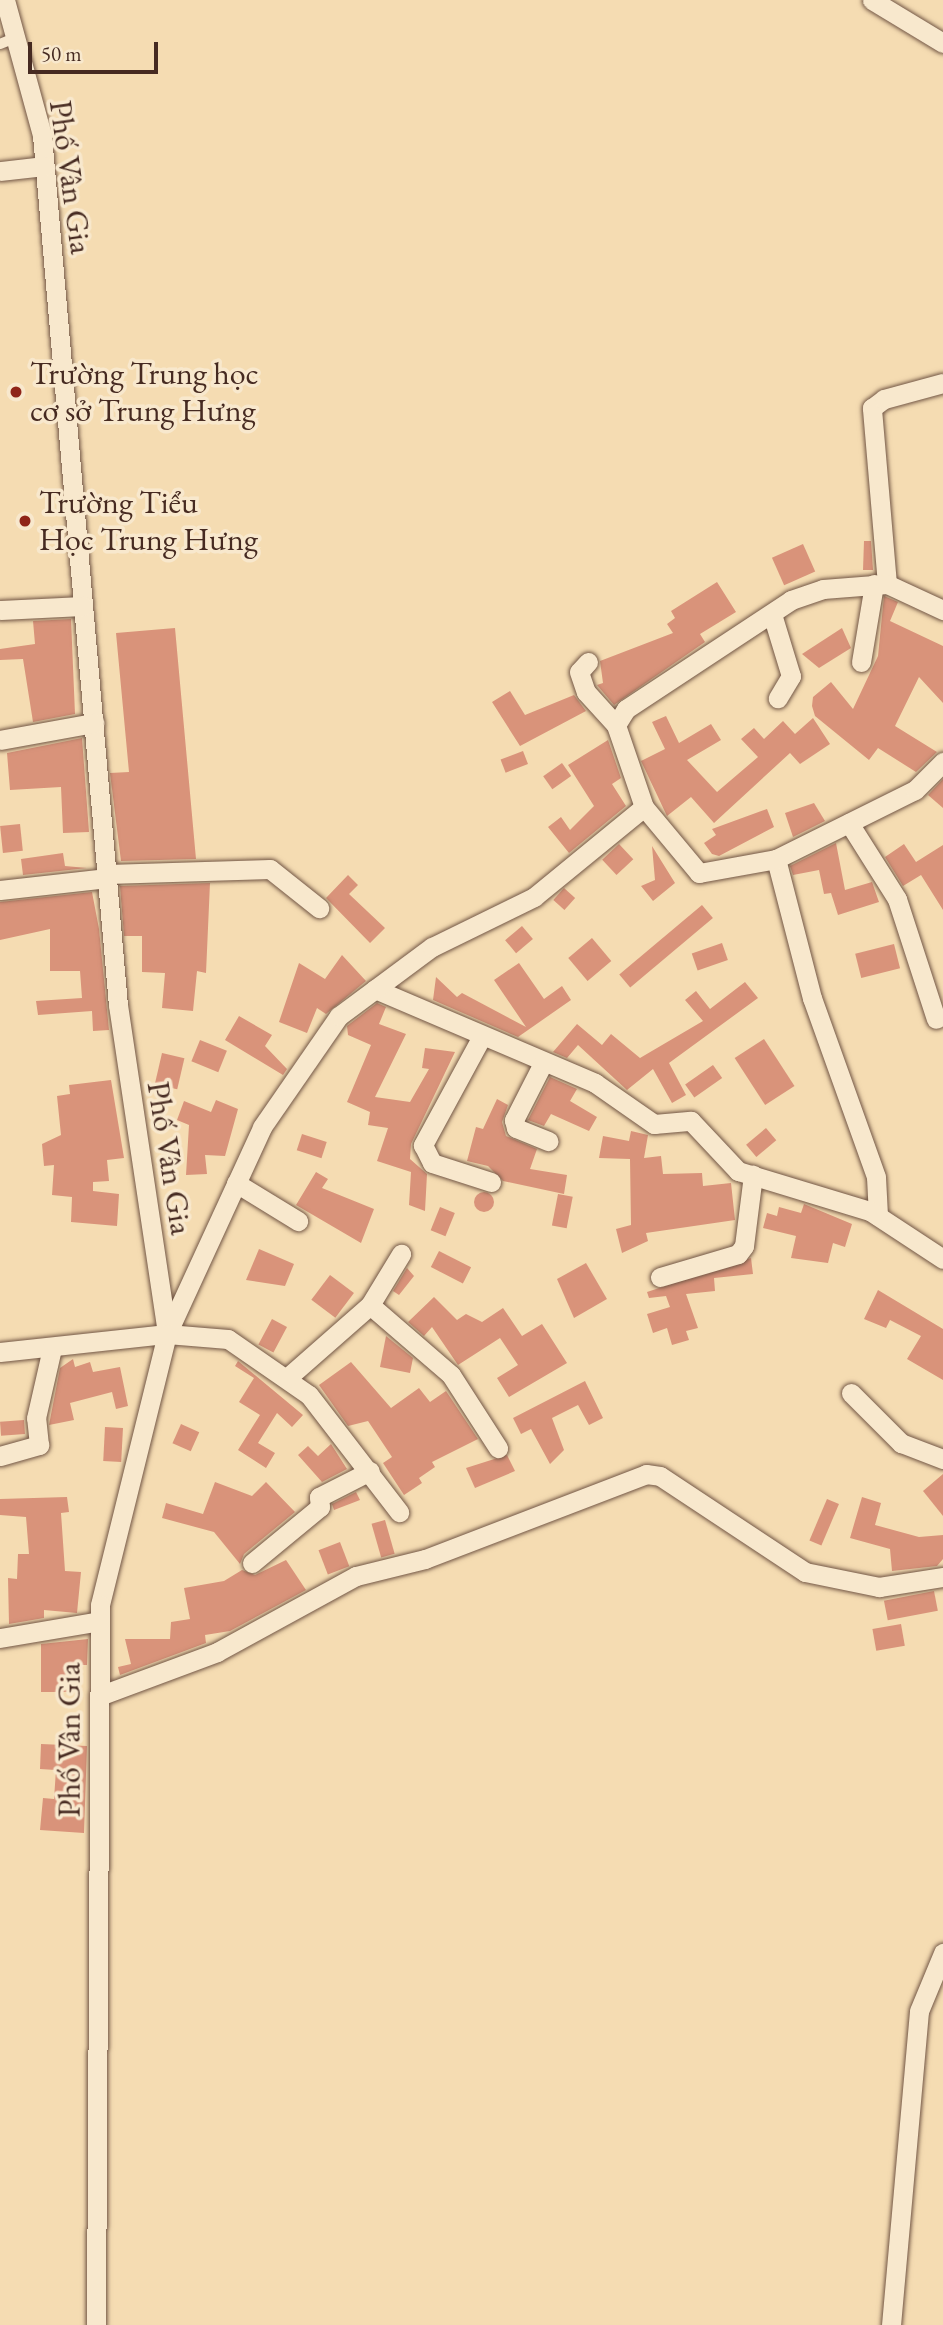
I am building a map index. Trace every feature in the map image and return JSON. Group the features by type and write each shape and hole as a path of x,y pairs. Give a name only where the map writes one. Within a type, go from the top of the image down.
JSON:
{"street":[{"name":"Phố Vân Gia","path":"5,0 8,41 44,166 107,876 131,1110 167,1334 100,1621 96,2325"},
{"path":"872,0 943,43"},
{"path":"0,171 44,166"},
{"path":"860,662 880,584 872,408 884,399 943,383"},
{"path":"616,725 626,709 772,614 822,590 880,584 943,610"},
{"path":"0,610 83,606"},
{"path":"772,614 791,676 778,698"},
{"path":"588,662 579,672 586,692 616,725 643,807 699,873 776,859 915,790 943,762"},
{"path":"0,740 94,723"},
{"path":"167,1334 262,1127 339,1016 432,947 534,897 643,807"},
{"path":"849,823 897,899 936,1019"},
{"path":"776,859 812,998 873,1164 878,1216"},
{"path":"0,890 107,876 270,869 319,908"},
{"path":"375,989 542,1065 595,1083 653,1124 691,1121 734,1168 878,1216 943,1259"},
{"path":"481,1038 423,1145 432,1163 491,1182"},
{"path":"542,1065 514,1120 516,1128 549,1141"},
{"path":"660,1277 738,1254 744,1246 753,1175"},
{"path":"236,1183 298,1221"},
{"path":"287,1378 370,1305 401,1254"},
{"path":"370,1305 451,1375 498,1448"},
{"path":"0,1352 167,1334 228,1339 309,1395 370,1471 398,1512"},
{"path":"0,1457 39,1445 36,1418 51,1348"},
{"path":"851,1393 901,1443 943,1458"},
{"path":"252,1563 320,1507 319,1497 370,1471"},
{"path":"99,1696 217,1651 356,1576 425,1559 646,1474 660,1476 805,1572 879,1587 943,1577"},
{"path":"0,1638 100,1621"},
{"path":"891,2325 919,2011 943,1953"}],"building":[{"path":"864,541 871,541 873,570 863,570"},
{"path":"803,544 815,571 784,585 772,558"},
{"path":"717,582 736,612 700,634 705,642 614,705 597,685 603,683 600,661 673,633 667,624 675,618 671,611"},
{"path":"884,596 898,602 890,621 943,646 943,703 919,677 895,726 937,752 916,772 878,748 869,760 815,716 812,706 813,697 831,682 853,709 878,656"},
{"path":"71,619 75,714 33,722 23,659 0,660 0,649 35,644 33,621"},
{"path":"175,628 196,859 121,861 110,773 129,772 116,633"},
{"path":"842,628 851,648 819,668 802,654"},
{"path":"510,691 525,715 574,695 586,711 520,746 492,702"},
{"path":"666,716 679,743 711,724 721,740 687,760 717,792 758,757 741,739 754,728 764,739 783,721 795,734 813,718 830,744 800,764 790,753 714,823 691,797 667,816 641,761 665,749 652,722"},
{"path":"82,738 89,832 63,833 61,787 10,790 7,753"},
{"path":"608,740 621,778 612,784 626,806 569,853 548,827 561,817 570,830 594,806 568,765"},
{"path":"523,751 528,764 506,773 501,760"},
{"path":"562,763 571,776 552,789 543,776"},
{"path":"943,779 943,808 928,795"},
{"path":"814,803 825,821 793,837 785,813"},
{"path":"767,809 774,827 719,856 712,854 704,843 716,835 712,829"},
{"path":"20,824 23,851 3,853 0,826"},
{"path":"836,843 845,890 872,882 879,902 838,915 831,893 824,894 819,870 793,875 790,866"},
{"path":"619,844 633,859 617,875 602,860"},
{"path":"904,844 916,862 943,845 943,910 921,875 903,886 885,857"},
{"path":"652,846 675,883 653,901 641,886 655,880"},
{"path":"63,853 65,866 87,868 23,875 21,859"},
{"path":"348,875 358,885 349,894 385,928 370,943 326,898"},
{"path":"210,883 206,973 197,971 193,1011 162,1008 165,973 142,972 142,936 124,936 120,886"},
{"path":"564,888 575,898 564,910 553,900"},
{"path":"92,892 99,929 109,1030 93,1031 92,1011 38,1015 36,1001 82,998 80,971 50,971 50,929 0,940 0,902"},
{"path":"702,905 713,918 630,987 619,974"},
{"path":"522,926 533,939 516,953 505,940"},
{"path":"592,938 611,961 588,981 568,958"},
{"path":"722,943 728,960 698,970 692,953"},
{"path":"894,944 900,968 861,978 855,954"},
{"path":"342,955 366,981 326,1014 317,1008 307,1033 279,1022 299,963 325,979"},
{"path":"519,963 544,999 562,986 571,1000 518,1037 433,1000 436,977 457,997 462,993 526,1027 494,980"},
{"path":"745,982 758,998 669,1063 686,1095 672,1103 653,1069 627,1090 578,1045 567,1058 553,1052 577,1024 602,1045 611,1034 640,1058 703,1021 685,1000 696,991 710,1009"},
{"path":"377,1003 386,1007 379,1024 406,1034 375,1097 410,1102 429,1069 422,1068 425,1048 455,1052 411,1144 410,1159 427,1174 425,1211 409,1205 411,1172 377,1161 388,1128 368,1125 370,1112 347,1102 371,1045 348,1035 347,1026"},
{"path":"239,1016 272,1035 265,1046 287,1069 283,1075 225,1040"},
{"path":"764,1039 794,1086 765,1105 735,1058"},
{"path":"200,1040 227,1051 218,1072 191,1061"},
{"path":"162,1053 184,1058 177,1089 155,1084"},
{"path":"713,1065 722,1078 694,1098 685,1085"},
{"path":"550,1077 577,1089 570,1101 597,1117 589,1131 551,1114 544,1126 528,1120"},
{"path":"111,1080 124,1158 107,1160 109,1181 93,1182 93,1191 119,1194 117,1226 71,1222 72,1197 52,1195 54,1165 44,1166 42,1144 61,1135 57,1096 70,1094 69,1085"},
{"path":"497,1099 508,1105 502,1122 506,1136 537,1149 530,1169 567,1175 564,1194 503,1181 488,1166 467,1161 476,1127 483,1129"},
{"path":"216,1100 238,1109 225,1156 205,1155 207,1174 186,1175 189,1125 177,1120 184,1101 211,1112"},
{"path":"766,1128 776,1140 756,1157 746,1145"},
{"path":"631,1131 648,1135 644,1158 661,1156 663,1174 702,1173 703,1186 731,1183 735,1220 646,1233 648,1241 622,1253 616,1229 631,1225 630,1159 599,1158 603,1136 629,1141"},
{"path":"302,1134 327,1142 321,1158 297,1150"},
{"path":"316,1172 328,1179 322,1188 374,1209 361,1243 296,1205"},
{"path":"484,1192 491,1195 494,1202 491,1209 484,1212 477,1209 474,1202 477,1195"},
{"path":"558,1194 573,1197 567,1228 552,1225"},
{"path":"804,1204 852,1224 845,1247 833,1243 828,1263 791,1258 796,1236 763,1228 767,1213 777,1216 779,1207 801,1213"},
{"path":"440,1207 455,1213 445,1236 431,1230"},
{"path":"259,1249 294,1264 285,1286 246,1280"},
{"path":"439,1251 471,1267 463,1283 431,1267"},
{"path":"751,1258 753,1274 714,1278 715,1291 686,1294 698,1328 686,1331 689,1340 672,1345 667,1328 653,1333 647,1314 670,1307 666,1296 649,1298 647,1292"},
{"path":"586,1263 607,1299 574,1318 557,1279"},
{"path":"407,1268 414,1276 399,1295 393,1291"},
{"path":"330,1275 354,1293 335,1318 311,1300"},
{"path":"878,1290 943,1329 943,1380 907,1359 921,1336 890,1320 886,1328 864,1319"},
{"path":"434,1297 457,1320 466,1314 482,1322 503,1308 522,1336 542,1324 567,1363 509,1397 497,1378 518,1365 500,1338 458,1365 432,1327 424,1336 408,1322"},
{"path":"272,1319 287,1327 273,1353 258,1345"},
{"path":"386,1336 413,1358 410,1373 380,1367"},
{"path":"73,1359 75,1367 90,1362 93,1372 120,1367 128,1406 116,1409 112,1392 70,1403 74,1420 49,1425 60,1368"},
{"path":"238,1361 303,1415 292,1427 277,1413 258,1443 275,1453 266,1468 238,1450 260,1415 239,1402 254,1378 235,1366"},
{"path":"351,1362 391,1408 419,1388 430,1402 446,1391 478,1439 432,1462 435,1467 419,1478 422,1483 404,1495 383,1463 392,1457 368,1421 348,1426 319,1385"},
{"path":"585,1381 603,1418 589,1425 578,1405 552,1418 564,1450 550,1464 531,1429 521,1434 513,1418"},
{"path":"24,1420 25,1434 1,1436 0,1422"},
{"path":"181,1424 199,1432 191,1451 172,1443"},
{"path":"105,1427 123,1428 121,1462 103,1461"},
{"path":"331,1444 347,1469 322,1482 298,1455 308,1446 318,1456"},
{"path":"507,1455 515,1471 475,1488 466,1468"},
{"path":"943,1474 943,1516 923,1491"},
{"path":"215,1482 252,1496 266,1482 295,1512 244,1554 240,1564 214,1532 162,1518 166,1503 203,1514"},
{"path":"356,1492 360,1500 334,1510 332,1504"},
{"path":"67,1497 69,1512 61,1513 65,1571 81,1572 77,1613 44,1610 44,1618 9,1624 8,1578 17,1579 18,1554 29,1554 26,1517 0,1515 0,1499"},
{"path":"862,1497 881,1503 875,1525 919,1537 943,1535 943,1559 937,1566 892,1571 890,1549 850,1538"},
{"path":"827,1499 839,1504 821,1546 809,1540"},
{"path":"385,1520 395,1554 381,1558 372,1524"},
{"path":"340,1542 349,1566 328,1575 319,1550"},
{"path":"286,1560 306,1590 230,1631 205,1635 206,1643 120,1675 118,1667 131,1664 125,1639 170,1639 171,1622 190,1619 184,1588 224,1581 242,1570 255,1575"},
{"path":"934,1591 938,1611 888,1620 884,1601"},
{"path":"901,1624 905,1646 876,1651 872,1629"},
{"path":"88,1639 87,1665 81,1665 76,1692 41,1692 41,1644"},
{"path":"41,1744 87,1746 84,1833 40,1830 43,1798 54,1799 56,1770 40,1769"}],"place":[{"name":"Trường Trung học cơ sở Trung Hưng","path":"16,392"},
{"name":"Trường Tiểu Học Trung Hưng","path":"25,521"}]}
